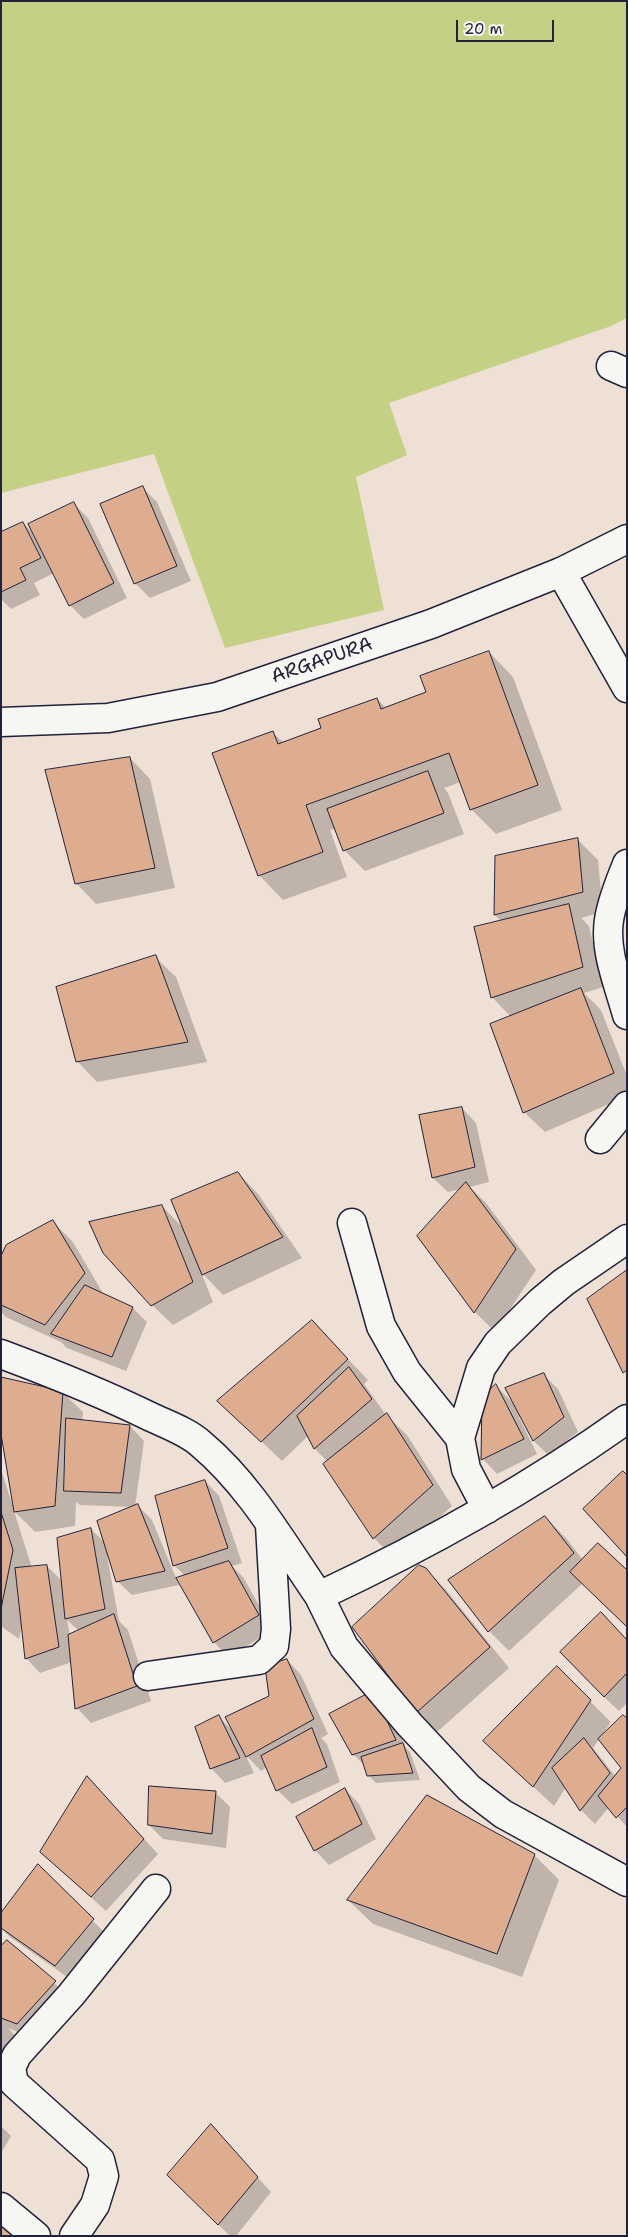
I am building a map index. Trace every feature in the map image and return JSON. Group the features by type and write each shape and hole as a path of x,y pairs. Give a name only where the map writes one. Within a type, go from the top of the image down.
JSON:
{"main road":[{"name":"ARGAPURA","path":"1,722 108,718 217,697 432,624 561,572 627,539"},
{"path":"561,572 627,688"},
{"path":"627,864 615,894 608,921 609,948 627,1015"},
{"path":"600,1138 627,1106"},
{"path":"352,1223 381,1326 407,1372 460,1438"},
{"path":"487,1509 466,1469 460,1438 481,1368 498,1343 540,1302 564,1282 627,1239"},
{"path":"1,1354 89,1387 200,1442 226,1467 270,1523 319,1596 344,1647 422,1739 469,1788 502,1814 622,1874"},
{"path":"319,1596 377,1569 487,1509 575,1456 627,1419"},
{"path":"148,1676 258,1660 274,1646 276,1629 270,1523"},
{"path":"74,2236 95,2205 104,2176 100,2160 14,2083 11,2068 17,2055 71,1995 156,1889"},
{"path":"1,2207 36,2236"}],"green space":[{"path":"1,1 627,1 627,318 611,326 389,403 407,455 356,477 384,610 225,648 154,454 1,493"}],"building":[{"path":"143,486 177,566 134,584 100,504"},
{"path":"74,502 114,583 69,606 28,524"},
{"path":"23,522 41,558 20,568 26,580 1,592 1,532"},
{"path":"489,651 538,785 470,810 449,753 306,805 323,852 258,876 212,753 273,731 278,744 321,728 318,719 377,698 381,709 426,692 420,676"},
{"path":"130,757 155,868 75,884 45,770"},
{"path":"428,771 444,813 343,851 327,809"},
{"path":"578,838 583,892 494,915 495,856"},
{"path":"569,904 583,967 491,998 474,927"},
{"path":"156,955 188,1042 76,1062 56,987"},
{"path":"581,988 614,1073 523,1113 490,1024"},
{"path":"462,1107 475,1167 432,1178 419,1115"},
{"path":"238,1172 283,1237 202,1275 171,1200"},
{"path":"466,1182 516,1249 474,1313 417,1236"},
{"path":"162,1205 193,1282 151,1306 103,1253 89,1222"},
{"path":"53,1220 85,1273 45,1325 1,1305 1,1256 6,1245"},
{"path":"627,1270 627,1370 623,1373 587,1299"},
{"path":"85,1285 133,1307 112,1357 51,1334"},
{"path":"312,1320 348,1359 261,1442 217,1401"},
{"path":"349,1367 372,1399 314,1449 297,1416"},
{"path":"544,1373 564,1417 533,1441 505,1388"},
{"path":"1,1377 63,1391 55,1506 14,1512 1,1434"},
{"path":"496,1384 524,1439 481,1460 482,1397"},
{"path":"387,1413 433,1485 373,1539 323,1464"},
{"path":"66,1418 130,1425 121,1493 64,1491"},
{"path":"623,1471 627,1475 627,1557 583,1509"},
{"path":"205,1480 228,1548 173,1566 155,1496"},
{"path":"138,1504 165,1571 116,1582 97,1521"},
{"path":"1,1512 13,1550 1,1609"},
{"path":"545,1516 574,1553 488,1632 448,1580"},
{"path":"91,1528 105,1609 65,1619 57,1538"},
{"path":"598,1543 627,1570 627,1627 570,1572"},
{"path":"229,1561 259,1615 213,1643 176,1578"},
{"path":"47,1565 59,1647 25,1659 15,1568"},
{"path":"419,1565 426,1568 490,1647 416,1713 352,1627"},
{"path":"601,1612 627,1640 627,1673 604,1697 560,1652"},
{"path":"114,1614 137,1686 75,1709 68,1635"},
{"path":"287,1659 314,1719 246,1757 225,1717 269,1696 265,1667"},
{"path":"557,1666 591,1700 533,1787 483,1741"},
{"path":"373,1691 396,1740 352,1755 329,1714"},
{"path":"219,1715 240,1758 210,1769 195,1727"},
{"path":"623,1715 627,1718 627,1807 616,1818 598,1796 621,1768 598,1739"},
{"path":"312,1728 327,1767 276,1791 261,1756"},
{"path":"584,1738 610,1773 580,1811 552,1768"},
{"path":"403,1743 413,1773 367,1776 361,1757"},
{"path":"87,1776 144,1839 91,1897 40,1852"},
{"path":"149,1786 216,1791 212,1834 148,1825"},
{"path":"345,1788 362,1824 314,1851 296,1817"},
{"path":"427,1795 535,1854 497,1954 347,1900"},
{"path":"38,1864 94,1919 55,1966 1,1928 1,1913"},
{"path":"7,1940 56,1981 17,2024 1,2018 1,1946"},
{"path":"211,2124 258,2177 218,2225 167,2175"},
{"path":"1,2219 22,2236 1,2236"}]}
